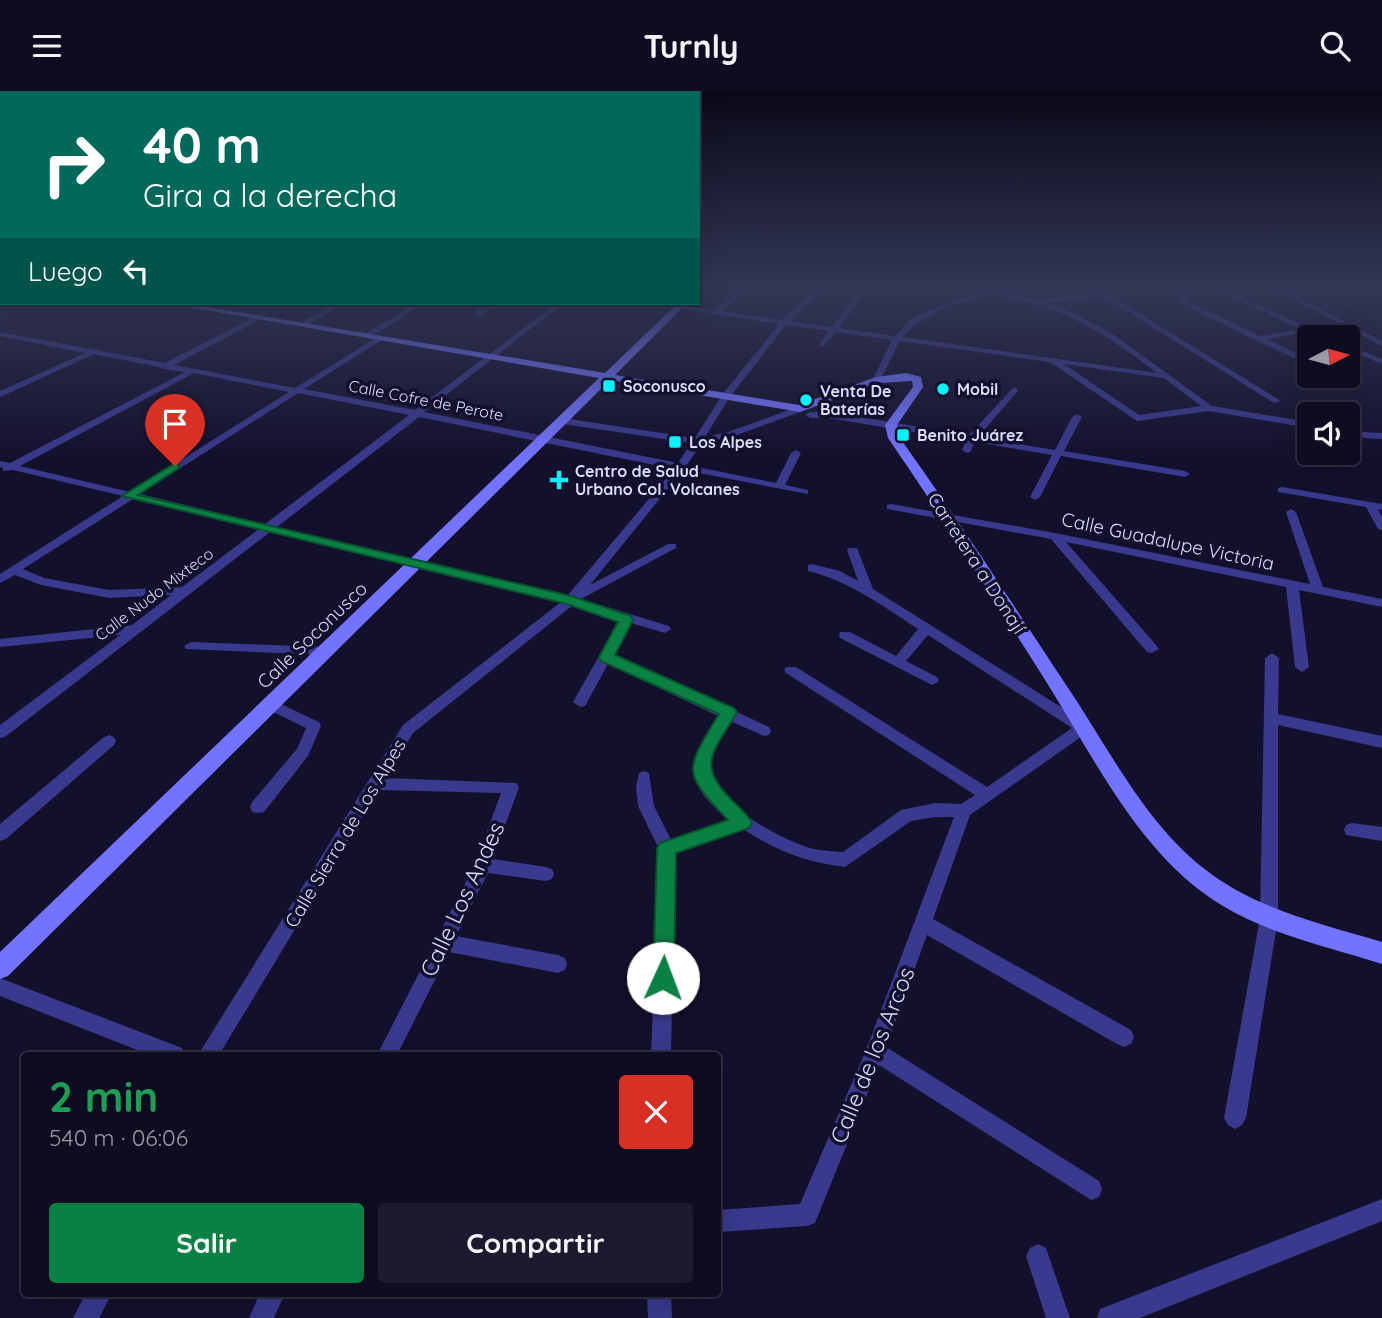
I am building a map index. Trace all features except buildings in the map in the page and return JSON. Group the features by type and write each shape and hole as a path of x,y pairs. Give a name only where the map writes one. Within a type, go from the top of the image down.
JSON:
{"main road":[{"path":"418,344 805,412 876,381 898,376 917,379 918,387 891,425"},
{"name":"Calle Soconusco","path":"0,968 546,439 639,344"},
{"name":"Carretera a Donají","path":"891,425 898,445 948,515 1143,819 1193,873 1230,899 1269,918 1382,953"}],"street":[{"name":"Calle Cofre de Perote","path":"43,344 415,413 804,492"},
{"path":"163,367 206,344"},
{"path":"0,579 369,344"},
{"name":"Calle Nudo Mixteco","path":"0,733 506,344"},
{"name":"Calle Sierra de Los Alpes","path":"210,1052 408,729 571,600 681,467 725,397 766,344"},
{"path":"876,381 892,344"},
{"path":"940,344 1165,376"},
{"path":"1118,344 1209,408"},
{"path":"1186,344 1277,401"},
{"path":"1272,344 1297,356"},
{"path":"1360,352 1382,362"},
{"path":"0,394 91,353"},
{"path":"1052,360 1135,418 1209,408 1297,423"},
{"path":"0,473 6,465 191,372"},
{"path":"967,450 972,438 1014,390"},
{"path":"563,421 699,441 805,412 1185,474"},
{"path":"1035,497 1077,417"},
{"path":"1360,435 1382,436"},
{"path":"779,487 796,453"},
{"path":"6,465 571,600 626,620 665,629"},
{"path":"1282,490 1376,506 1382,527"},
{"path":"891,506 948,515"},
{"path":"1291,512 1318,590"},
{"name":"Calle Guadalupe Victoria","path":"948,515 1382,603"},
{"path":"1055,536 1152,649"},
{"path":"571,600 672,546"},
{"path":"853,550 868,591"},
{"path":"729,712 707,750 701,767 704,783 743,823 809,855 845,860 907,815 935,810 964,811 1083,728 868,591 836,574 812,568"},
{"path":"14,570 40,581 109,594 185,591"},
{"path":"1292,585 1302,667"},
{"path":"580,702 626,620"},
{"path":"898,663 927,628"},
{"path":"0,643 133,629"},
{"path":"845,635 932,680"},
{"path":"191,646 325,651"},
{"path":"607,657 729,712 764,731"},
{"path":"1235,1118 1269,918 1272,658"},
{"path":"791,670 985,794"},
{"path":"258,807 303,752 314,726 270,704"},
{"path":"1272,717 1382,742"},
{"path":"0,834 110,741"},
{"path":"644,778 642,793 646,809 667,848 662,1052"},
{"name":"Calle Los Andes","path":"376,784 511,787 483,865 388,1052"},
{"name":"Calle de los Arcos","path":"721,1221 807,1215 875,1051 964,811"},
{"path":"667,848 743,823"},
{"path":"1352,830 1382,834"},
{"path":"483,865 546,873"},
{"path":"923,923 1124,1037"},
{"path":"443,942 558,964"},
{"path":"0,987 167,1052"},
{"path":"875,1051 1091,1189"},
{"path":"1109,1318 1382,1210"},
{"path":"1038,1256 1058,1318"},
{"path":"85,1318 98,1297"},
{"path":"261,1318 271,1297"},
{"path":"659,1297 660,1318"}],"place":[{"name":"Soconusco","path":"609,386"},
{"name":"Mobil","path":"943,389"},
{"name":"Venta De Baterías","path":"806,400"},
{"name":"Benito Juárez","path":"903,435"},
{"name":"Los Alpes","path":"675,442"},
{"name":"Centro de Salud Urbano Col. Volcanes","path":"559,480"}],"route":[{"path":"175,466 128,496 571,600 626,620 607,657 729,712 707,750 701,767 704,783 743,823 667,848 663,978"}]}
